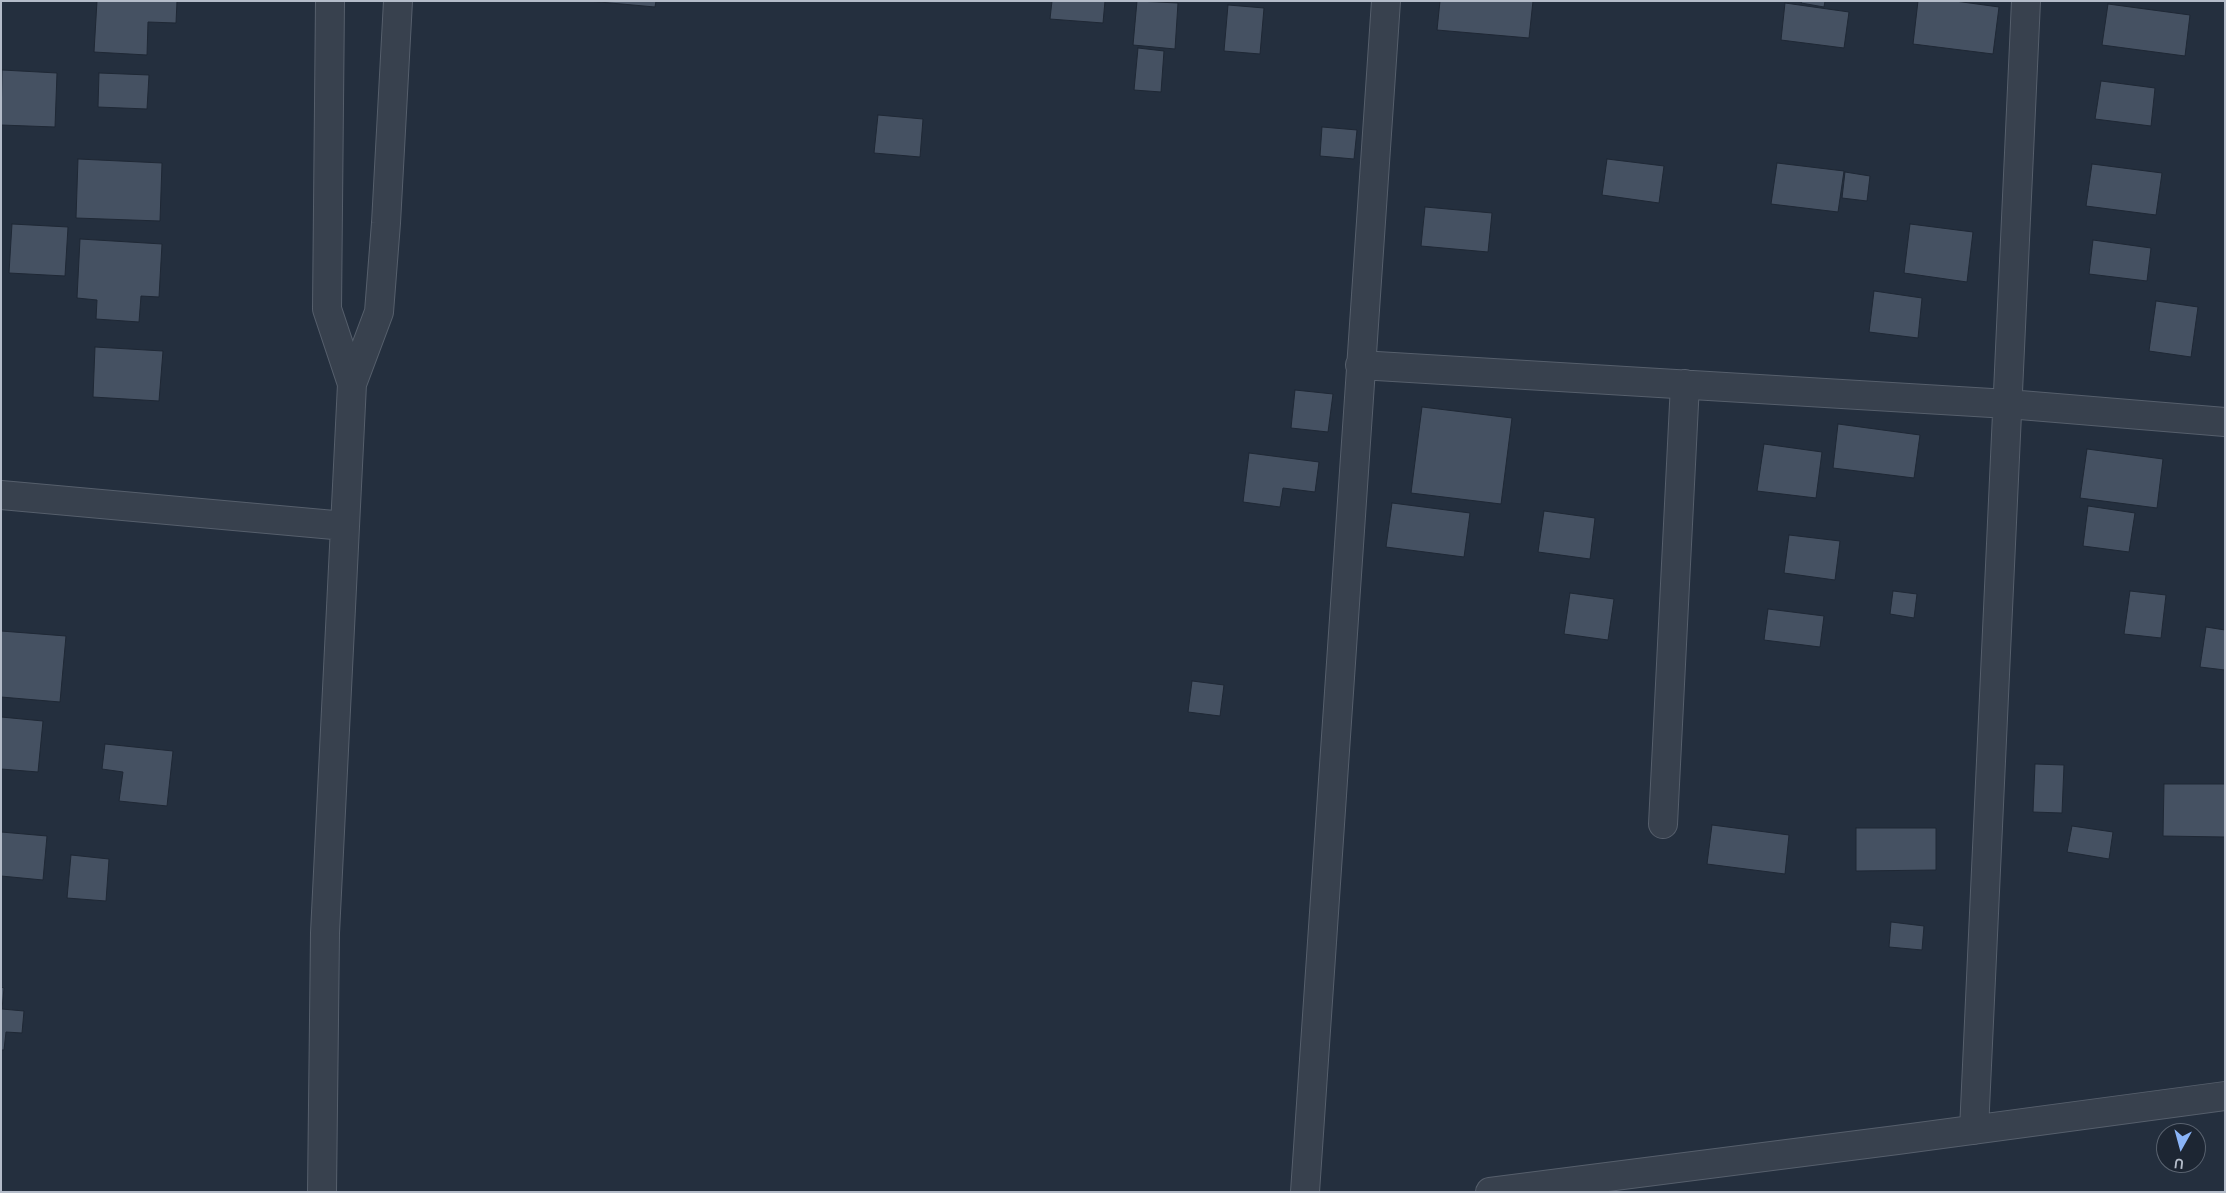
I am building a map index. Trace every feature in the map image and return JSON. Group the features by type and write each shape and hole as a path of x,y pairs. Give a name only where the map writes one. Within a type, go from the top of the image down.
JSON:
{"street":[{"path":"330,1 327,309 352,384"},
{"path":"322,1192 326,934 352,384 379,312 386,224 398,1"},
{"path":"1305,1192 1386,1"},
{"path":"1974,1130 2026,1"},
{"path":"1360,365 2008,404 2225,422"},
{"path":"1663,824 1685,384"},
{"path":"1,495 345,526"},
{"path":"1490,1192 2225,1096"}],"building":[{"path":"97,1 177,1 176,23 148,22 147,55 94,52"},
{"path":"588,1 656,1 655,7"},
{"path":"1052,1 1105,1 1103,23 1050,19"},
{"path":"1137,1 1178,3 1175,49 1133,45"},
{"path":"1440,1 1533,1 1529,38 1437,30"},
{"path":"1802,1 1825,1 1824,7 1801,3"},
{"path":"1918,1 1955,1 1999,7 1993,54 1913,44"},
{"path":"1785,3 1849,12 1844,48 1781,40"},
{"path":"2108,4 2190,15 2185,56 2102,45"},
{"path":"1228,5 1264,8 1260,54 1224,51"},
{"path":"1138,48 1164,51 1161,92 1134,90"},
{"path":"2,70 57,73 55,127 1,125"},
{"path":"99,73 149,75 147,109 98,107"},
{"path":"2101,81 2155,88 2151,126 2095,119"},
{"path":"878,115 923,119 920,157 874,153"},
{"path":"1322,127 1357,130 1354,159 1320,156"},
{"path":"78,159 162,163 160,221 76,218"},
{"path":"1607,159 1664,166 1659,203 1602,195"},
{"path":"1777,163 1844,171 1838,212 1771,204"},
{"path":"2092,164 2162,173 2156,215 2086,206"},
{"path":"1845,172 1870,176 1867,201 1842,198"},
{"path":"1425,207 1492,213 1488,252 1421,246"},
{"path":"12,224 68,227 65,276 9,273"},
{"path":"1910,224 1973,232 1967,282 1904,273"},
{"path":"80,239 162,244 159,297 141,296 139,322 96,319 97,300 77,298"},
{"path":"2093,240 2151,248 2147,281 2089,274"},
{"path":"1874,291 1922,298 1918,338 1869,332"},
{"path":"2156,301 2198,307 2191,357 2149,351"},
{"path":"95,347 163,351 159,401 93,397"},
{"path":"1295,390 1333,394 1328,432 1291,428"},
{"path":"1422,407 1512,418 1501,504 1411,493"},
{"path":"1838,424 1920,435 1914,478 1833,468"},
{"path":"1764,444 1822,452 1816,498 1757,491"},
{"path":"2087,449 2163,459 2157,508 2080,498"},
{"path":"1249,453 1319,462 1315,492 1283,488 1280,507 1243,502"},
{"path":"1392,503 1470,513 1464,557 1386,547"},
{"path":"2088,506 2135,513 2129,552 2083,546"},
{"path":"1544,511 1595,518 1590,559 1538,552"},
{"path":"1789,535 1840,541 1835,580 1784,573"},
{"path":"1893,591 1917,594 1914,618 1890,614"},
{"path":"2130,591 2166,595 2161,638 2124,634"},
{"path":"1570,593 1614,599 1608,640 1564,634"},
{"path":"1768,609 1824,616 1820,647 1764,640"},
{"path":"2206,627 2225,630 2225,670 2200,667"},
{"path":"1,631 66,636 60,702 1,697"},
{"path":"1192,681 1224,685 1220,716 1188,712"},
{"path":"1,717 43,721 38,772 1,769"},
{"path":"105,744 173,751 167,806 119,801 123,772 102,769"},
{"path":"2035,764 2064,765 2062,813 2033,812"},
{"path":"2164,784 2225,784 2225,837 2163,836"},
{"path":"1712,825 1789,835 1785,874 1707,864"},
{"path":"2072,826 2113,832 2109,859 2067,852"},
{"path":"1856,828 1936,828 1936,870 1856,871"},
{"path":"1,832 47,836 43,880 1,876"},
{"path":"71,855 109,859 106,901 67,898"},
{"path":"1891,922 1924,926 1922,950 1889,947"},
{"path":"1,987 4,988 2,1009 24,1011 22,1033 6,1032 4,1050 1,1050"}]}
